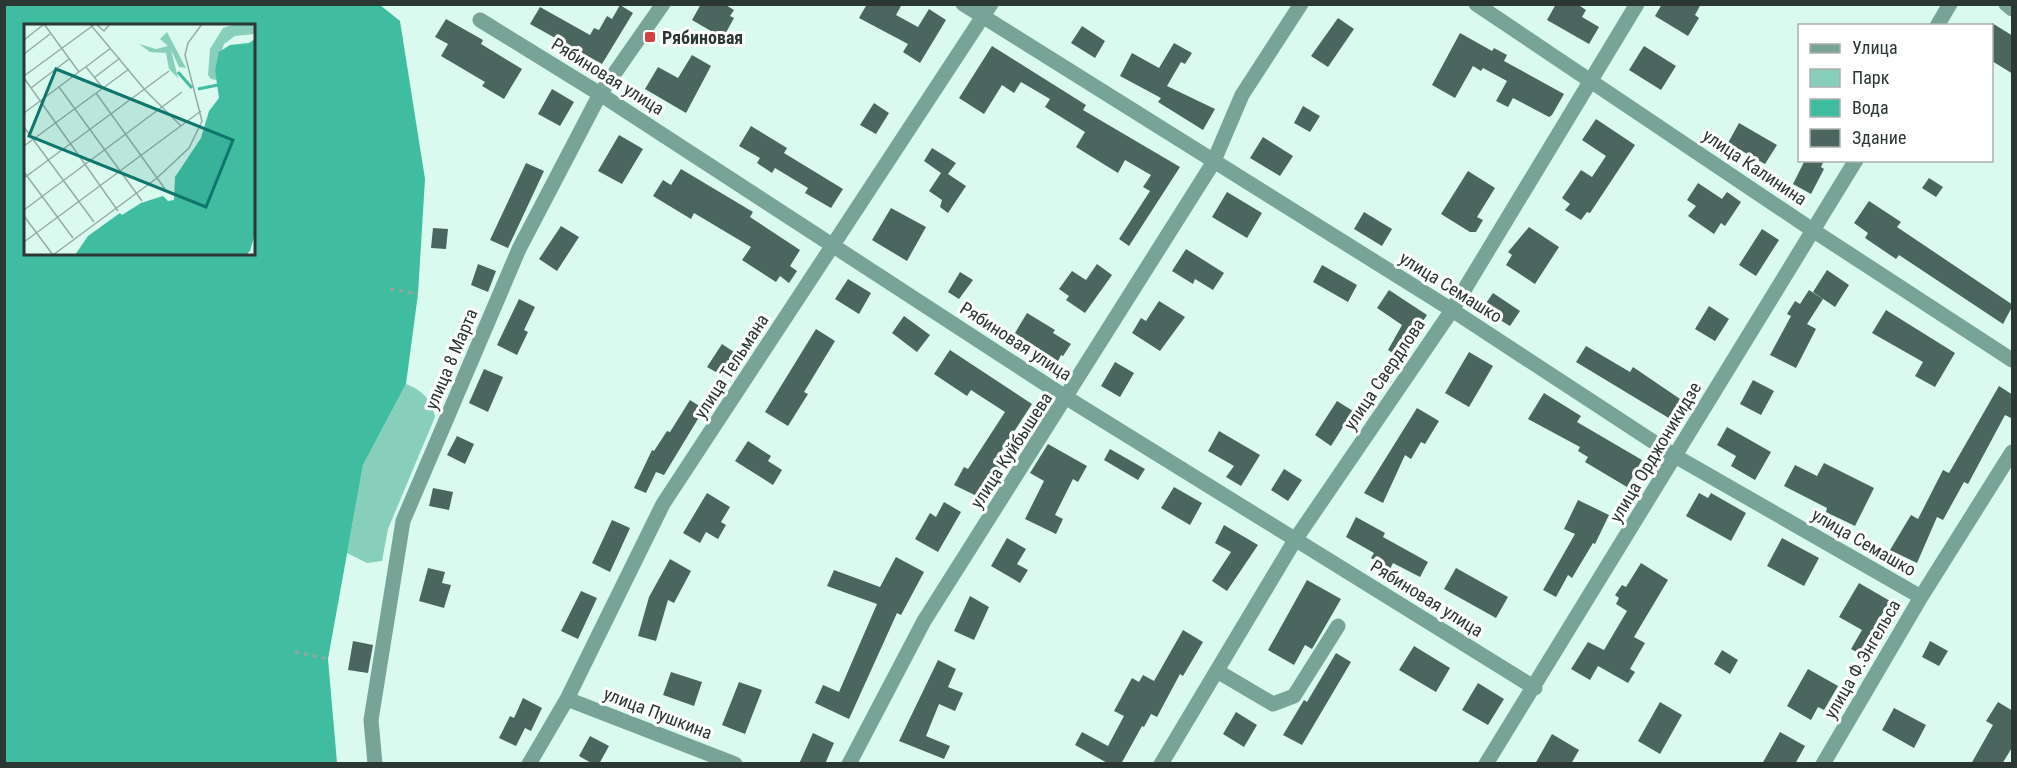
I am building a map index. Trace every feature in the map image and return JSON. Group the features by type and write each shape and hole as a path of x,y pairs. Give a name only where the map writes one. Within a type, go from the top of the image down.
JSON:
{"street":[{"name":"улица 8 Марта","path":"375,764 371,720 403,521 519,249 600,94 663,4"},
{"name":"улица Семашко","path":"963,4 987,11 1213,163 1452,310 1675,456 1921,597"},
{"name":"улица Куйбышева","path":"849,764 924,621 1067,398 1213,163 1242,95 1300,4"},
{"name":"улица Калинина","path":"1476,4 1814,231 2013,360"},
{"name":"улица Свердлова","path":"1161,764 1295,540 1452,310 1593,81 1637,4"},
{"path":"1938,24 1950,4"},
{"path":"2006,4 2013,9"},
{"name":"улица Тельмана","path":"529,764 567,699 663,504 987,11"},
{"name":"Рябиновая улица","path":"480,20 834,244 1067,398 1534,688"},
{"name":"улица Орджоникидзе","path":"1485,764 1534,688 1855,162"},
{"name":"улица Ф.Энгельса","path":"1823,764 1921,597 2013,452"},
{"path":"1217,671 1274,704 1294,696 1338,626"},
{"name":"улица Пушкина","path":"567,699 735,764"}],"path":[{"path":"390,289 418,294"},
{"path":"295,652 328,659"}],"green space":[{"path":"406,384 425,396 435,417 388,529 382,561 367,563 347,553 363,465"}],"water":[{"path":"5,5 380,5 400,21 425,179 418,294 406,384 363,465 328,659 337,763 5,763"}],"building":[{"path":"701,4 724,4 734,10 730,16 734,18 723,38 692,20"},
{"path":"867,4 902,4 896,15 918,27 929,9 946,20 920,63 903,52 908,44 859,18"},
{"path":"1556,4 1577,4 1586,10 1582,17 1599,27 1589,44 1547,20"},
{"path":"1662,4 1701,4 1695,15 1699,18 1688,36 1655,16"},
{"path":"620,5 633,13 602,64 530,24 540,7 590,35 594,28 599,30 607,16 612,19"},
{"path":"1338,18 1354,29 1328,67 1311,56"},
{"path":"446,19 483,40 481,44 522,69 504,99 482,86 485,82 441,56 448,44 435,37"},
{"path":"1992,24 2013,36 2013,74 1993,62"},
{"path":"1082,26 1105,41 1095,58 1071,43"},
{"path":"1460,33 1492,51 1494,48 1507,55 1504,61 1564,94 1552,115 1549,117 1513,98 1508,107 1496,101 1507,81 1483,68 1481,71 1473,66 1455,98 1432,85"},
{"path":"1174,43 1192,53 1185,64 1181,62 1167,86 1215,109 1203,130 1158,102 1161,98 1120,76 1132,53 1159,68"},
{"path":"992,46 1086,105 1083,110 1180,167 1129,246 1119,239 1150,191 1143,187 1151,175 1125,160 1118,173 1076,147 1085,132 1045,107 1050,99 1021,82 1014,93 1002,85 984,114 959,98"},
{"path":"1644,46 1676,66 1661,90 1629,70"},
{"path":"692,55 711,66 686,113 645,89 658,67 678,78"},
{"path":"552,89 574,102 560,126 538,114"},
{"path":"874,103 889,113 876,134 860,125"},
{"path":"1303,106 1320,116 1310,132 1294,123"},
{"path":"1596,119 1635,145 1590,213 1587,212 1581,220 1565,210 1570,204 1562,198 1581,170 1592,177 1606,156 1582,140"},
{"path":"1739,123 1777,145 1765,164 1728,143"},
{"path":"751,126 787,148 784,153 843,189 831,208 805,193 808,188 775,168 772,173 757,163 760,158 739,146"},
{"path":"619,135 643,149 622,184 598,171"},
{"path":"1263,137 1293,156 1280,176 1250,158"},
{"path":"932,148 956,163 948,174 966,186 948,213 940,207 942,200 929,191 941,173 924,161"},
{"path":"1804,162 1823,162 1821,167 1824,169 1811,194 1793,184"},
{"path":"526,163 544,171 508,248 490,240"},
{"path":"681,169 753,212 750,217 800,250 790,266 797,271 789,283 780,276 776,282 742,260 751,247 694,213 691,219 653,196 663,180 671,185"},
{"path":"1468,171 1495,188 1477,217 1483,220 1476,232 1470,232 1441,214"},
{"path":"1929,178 1943,187 1936,197 1922,188"},
{"path":"1698,183 1722,199 1727,192 1741,202 1725,226 1721,223 1714,234 1688,216 1696,206 1687,200"},
{"path":"1227,192 1262,213 1247,238 1212,217"},
{"path":"1869,201 1901,222 1897,227 2013,305 2003,324 1899,255 1896,259 1865,238 1868,233 1854,223"},
{"path":"891,208 926,227 907,261 872,240"},
{"path":"1364,212 1392,229 1382,246 1354,229"},
{"path":"561,226 579,237 557,271 539,259"},
{"path":"1529,227 1559,247 1535,284 1506,265 1512,255 1508,252"},
{"path":"433,228 448,229 446,249 431,248"},
{"path":"1762,229 1779,240 1756,276 1739,265"},
{"path":"1186,249 1224,273 1213,290 1195,279 1193,284 1172,271"},
{"path":"478,264 496,271 488,292 471,285"},
{"path":"1097,264 1112,275 1085,313 1066,300 1069,296 1059,289 1072,271 1086,280"},
{"path":"1322,265 1357,285 1348,302 1313,282"},
{"path":"1827,270 1849,285 1835,307 1813,292"},
{"path":"960,272 973,280 959,299 948,292"},
{"path":"848,279 871,293 859,314 835,299"},
{"path":"1389,290 1427,315 1399,357 1388,350 1402,325 1377,308"},
{"path":"1809,290 1823,299 1807,324 1816,329 1796,368 1770,355 1791,316 1787,314 1795,301 1800,304"},
{"path":"1493,293 1520,311 1510,326 1482,309"},
{"path":"519,299 535,307 524,330 528,332 517,355 497,345"},
{"path":"1159,301 1185,317 1160,351 1132,333 1141,318 1146,321"},
{"path":"1709,306 1729,319 1715,341 1695,329"},
{"path":"1886,310 1955,353 1935,387 1915,376 1923,362 1872,333"},
{"path":"1027,313 1055,330 1053,333 1071,344 1058,361 1015,333"},
{"path":"904,316 930,335 917,352 892,333"},
{"path":"816,329 835,341 804,392 808,394 788,426 765,412"},
{"path":"722,344 737,354 723,376 707,367"},
{"path":"1586,346 1630,372 1633,367 1683,401 1672,420 1576,362"},
{"path":"950,350 1032,404 1000,453 1006,457 983,499 954,485 964,467 968,469 1005,412 971,390 967,396 934,374"},
{"path":"1469,352 1493,366 1469,407 1445,393"},
{"path":"1115,362 1134,373 1120,397 1101,386"},
{"path":"484,369 503,377 488,412 469,403"},
{"path":"1753,380 1774,391 1761,415 1740,404"},
{"path":"1999,386 2013,395 2013,419 2005,415 1968,484 1964,482 1943,520 1937,517 1917,563 1890,550 1911,515 1918,519 1943,470 1949,473"},
{"path":"1544,393 1581,416 1577,422 1642,460 1627,487 1585,462 1588,457 1578,451 1580,447 1528,419"},
{"path":"690,400 704,409 664,475 656,472 646,493 634,488 652,450 654,451 667,431 670,432"},
{"path":"1337,401 1353,411 1331,446 1315,435"},
{"path":"1417,408 1439,421 1425,444 1421,442 1411,459 1405,455 1383,503 1364,493"},
{"path":"1727,427 1771,452 1755,480 1731,466 1736,456 1717,445"},
{"path":"1219,431 1260,455 1241,486 1226,477 1234,466 1208,451"},
{"path":"457,436 474,444 465,464 447,455"},
{"path":"748,441 771,456 768,461 782,470 773,485 735,461"},
{"path":"1048,444 1087,466 1078,482 1073,479 1055,515 1063,519 1056,534 1025,519 1044,481 1030,473"},
{"path":"1110,449 1145,469 1138,480 1104,460"},
{"path":"1824,463 1874,488 1855,526 1826,512 1827,508 1784,486 1795,465 1817,476"},
{"path":"1284,469 1302,480 1288,501 1271,490"},
{"path":"1174,487 1202,503 1190,525 1161,508"},
{"path":"433,488 453,492 449,510 429,506"},
{"path":"707,493 730,507 721,522 726,525 718,539 706,532 700,543 683,533"},
{"path":"1699,493 1708,498 1711,493 1746,513 1731,541 1686,516"},
{"path":"1578,500 1609,515 1595,544 1593,543 1572,578 1568,575 1556,597 1543,590 1575,534 1564,529"},
{"path":"944,502 961,512 938,552 915,539 930,513 936,517"},
{"path":"1356,517 1385,533 1383,537 1428,562 1420,577 1393,563 1390,569 1371,558 1374,553 1346,537"},
{"path":"612,520 630,528 610,572 592,563"},
{"path":"1224,525 1258,545 1227,591 1212,581 1231,552 1215,543"},
{"path":"1007,538 1026,549 1017,564 1028,570 1020,583 991,566"},
{"path":"1782,538 1819,558 1804,586 1767,566"},
{"path":"896,557 924,572 901,615 897,613 849,719 815,703 823,685 839,692 877,604 827,586 834,570 880,587"},
{"path":"670,559 691,571 674,603 668,600 656,641 638,636 649,597"},
{"path":"1641,563 1668,580 1634,637 1645,643 1630,669 1635,672 1628,683 1598,666 1590,680 1571,669 1588,642 1604,650 1627,611 1616,604 1619,598 1615,595 1622,585 1626,587"},
{"path":"428,568 445,572 442,583 451,585 444,608 419,601"},
{"path":"1456,568 1508,597 1496,618 1444,589"},
{"path":"1307,580 1341,599 1312,649 1305,645 1294,665 1268,650"},
{"path":"1859,583 1890,601 1878,621 1883,624 1864,656 1851,649 1862,630 1839,617"},
{"path":"581,591 597,598 578,639 561,631"},
{"path":"970,596 989,607 974,640 954,631"},
{"path":"1183,630 1203,642 1183,676 1180,674 1157,717 1151,714 1144,727 1142,726 1121,764 1109,764 1075,745 1082,732 1108,746 1124,716 1114,711 1132,678 1139,682 1143,675 1154,681"},
{"path":"353,641 373,645 368,673 348,670"},
{"path":"1930,641 1948,651 1939,666 1922,657"},
{"path":"1414,646 1450,668 1436,692 1399,670"},
{"path":"1722,650 1738,660 1730,674 1714,664"},
{"path":"1336,653 1351,662 1302,745 1283,735 1304,700 1307,702"},
{"path":"938,660 956,669 948,687 963,693 955,711 939,704 926,736 950,746 944,759 899,741"},
{"path":"1808,669 1838,686 1824,710 1818,707 1811,720 1787,706"},
{"path":"671,672 702,682 694,706 663,695"},
{"path":"739,682 762,690 745,734 722,725"},
{"path":"1478,683 1504,699 1488,725 1462,710"},
{"path":"523,698 542,708 531,731 525,728 516,746 499,738 510,716 514,718"},
{"path":"1660,702 1682,715 1660,754 1638,741"},
{"path":"1998,702 2013,711 2013,746 2002,764 1971,764 1993,725 1986,721"},
{"path":"1894,708 1926,725 1914,748 1882,730"},
{"path":"1236,712 1257,725 1244,747 1223,734"},
{"path":"1780,732 1805,746 1795,764 1762,764"},
{"path":"813,733 834,743 825,764 799,764"},
{"path":"1552,734 1579,750 1571,764 1535,764"},
{"path":"590,736 609,746 599,764 593,764 579,756"}],"place":[{"name":"Рябиновая","path":"650,37"}]}
